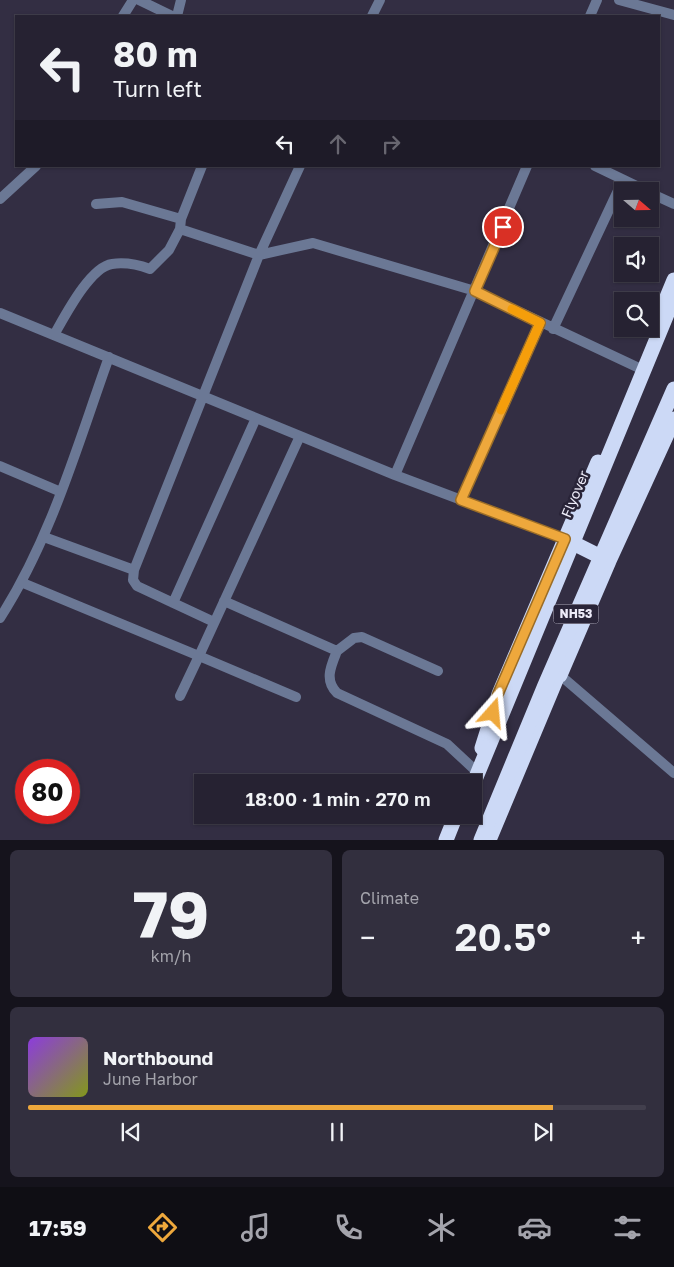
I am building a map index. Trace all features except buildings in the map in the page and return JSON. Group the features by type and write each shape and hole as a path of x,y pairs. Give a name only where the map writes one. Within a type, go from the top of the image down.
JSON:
{"highway":[{"name":"NH53","path":"473,774 498,694 639,368 674,280"},
{"name":"Flyover","path":"477,774 674,297"},
{"name":"NH53","path":"481,840 549,676 674,389"},
{"name":"NH53","path":"489,840 608,561 674,419"},
{"path":"565,539 608,561"},
{"path":"446,840 452,824"},
{"path":"452,840 458,824"}],"street":[{"path":"124,15 133,0"},
{"path":"139,0 170,15"},
{"path":"177,15 181,0"},
{"path":"372,15 380,0"},
{"path":"590,15 597,0"},
{"path":"619,0 674,15"},
{"path":"0,199 35,167"},
{"path":"54,335 84,284 110,264 138,265 150,269 169,250 202,167"},
{"path":"214,622 137,586 133,580 134,570 259,255 300,167"},
{"path":"395,475 527,167"},
{"path":"596,167 627,182"},
{"path":"554,329 623,180"},
{"path":"659,197 674,204"},
{"path":"96,204 122,202 259,255 313,243 475,291 639,368"},
{"path":"0,313 395,475 565,539"},
{"path":"461,500 540,323"},
{"path":"0,618 23,582 44,537 109,357"},
{"path":"173,603 256,418"},
{"path":"180,696 300,436"},
{"path":"0,466 61,492"},
{"path":"44,537 134,570"},
{"path":"23,582 296,698"},
{"path":"224,601 336,651"},
{"path":"438,671 362,637 354,638 336,651 329,673 332,688 337,693 447,744 470,774"},
{"path":"560,675 674,773"}],"slow traffic":[{"path":"501,410 540,323 512,309"}],"route":[{"path":"493,713 498,694 565,539 461,500 540,323 475,291 503,227"}]}
